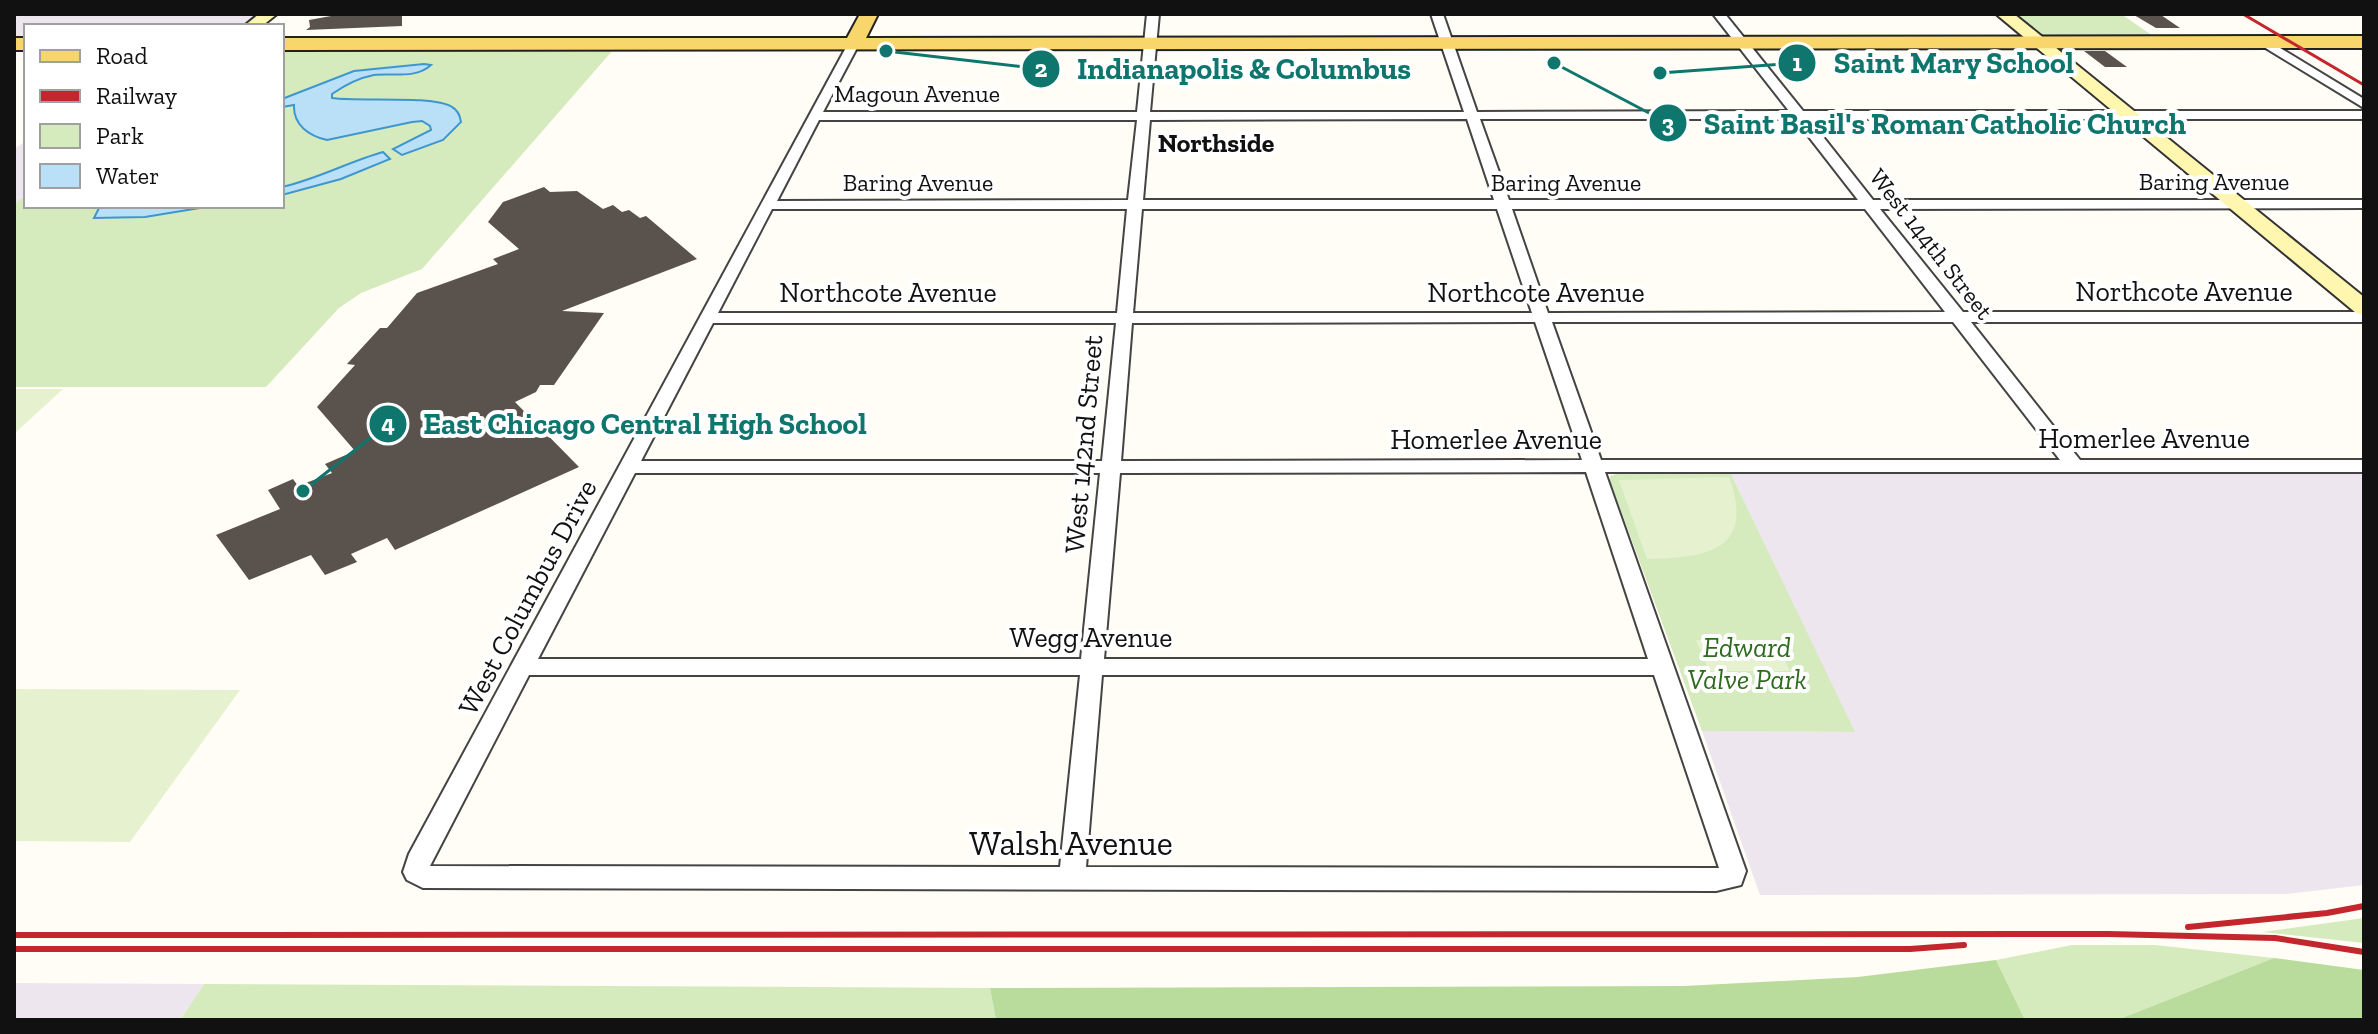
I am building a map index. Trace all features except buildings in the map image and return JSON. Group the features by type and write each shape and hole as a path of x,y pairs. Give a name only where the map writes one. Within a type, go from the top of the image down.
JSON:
{"main road":[{"name":"West Columbus Drive","path":"853,44 869,14"},
{"path":"284,44 2364,42"}],"street":[{"name":"West 142nd Street","path":"1072,879 1153,14"},
{"path":"1437,14 1661,667"},
{"name":"West 144th Street","path":"1719,14 2075,466"},
{"path":"2004,14 2364,308"},
{"path":"2263,42 2364,104"},
{"name":"West Columbus Drive","path":"415,867 853,44"},
{"name":"Magoun Avenue","path":"815,116 2364,115"},
{"name":"Baring Avenue","path":"767,205 2364,204"},
{"name":"Northcote Avenue","path":"707,318 2364,317"},
{"name":"Homerlee Avenue","path":"628,467 2364,466"},
{"name":"Wegg Avenue","path":"521,667 1661,667"},
{"name":"Walsh Avenue","path":"415,867 416,872 433,879 1716,880 1732,877 1733,871 1661,667"}],"shaded area":[{"path":"14,14 257,14 242,24 24,24 24,37 14,37"},
{"path":"24,142 24,196 14,204 14,149"},
{"path":"1731,474 2364,474 2364,885 2287,894 1760,895 1702,731 1854,732"},
{"path":"14,983 204,984 180,1020 14,1020"}],"green space":[{"path":"2013,14 2121,14 2153,36 2040,36"},
{"path":"284,49 613,50 422,269 361,293 339,308 266,387 14,387 14,204 24,196 24,208 284,208"},
{"path":"14,389 63,389 14,434"},
{"name":"Edward Valve Park","path":"1731,474 1855,732 1702,731 1610,481 1610,476"},
{"path":"1729,477 1736,502 1736,521 1730,535 1720,545 1688,556 1647,559 1619,480"},
{"path":"1696,640 1775,640 1790,671 1709,671"},
{"path":"14,689 240,690 130,842 14,841"},
{"path":"2364,918 2364,943 2262,932"},
{"path":"2072,945 2155,945 2274,958 2117,1020 2025,1020 1996,960"},
{"path":"2274,958 2364,970 2364,1020 2117,1020"},
{"path":"1996,960 2025,1020 996,1020 990,988 1684,986 1858,977"},
{"path":"204,984 990,988 996,1020 180,1020"}],"water":[{"path":"431,65 411,74 368,76 332,94 332,98 443,103 457,111 461,122 443,140 402,155 393,149 431,130 430,126 422,121 412,122 327,140 314,136 299,124 294,105 284,107 284,98 354,71"},
{"path":"383,152 390,159 341,179 284,194 284,186"},
{"path":"99,208 200,208 145,217 94,218"}],"railway":[{"path":"2243,14 2364,85"},
{"path":"2188,927 2327,913 2364,906"},
{"path":"14,935 2108,934 2275,938 2364,952"},
{"path":"14,949 1910,949 1964,945"}],"place":[{"name":"Indianapolis & Columbus","path":"886,51"},
{"name":"Saint Basil's Roman Catholic Church","path":"1554,63"},
{"name":"Saint Mary School","path":"1660,73"},
{"name":"East Chicago Central High School","path":"303,491"}],"district":[{"name":"Northside","path":"1216,143"}]}
